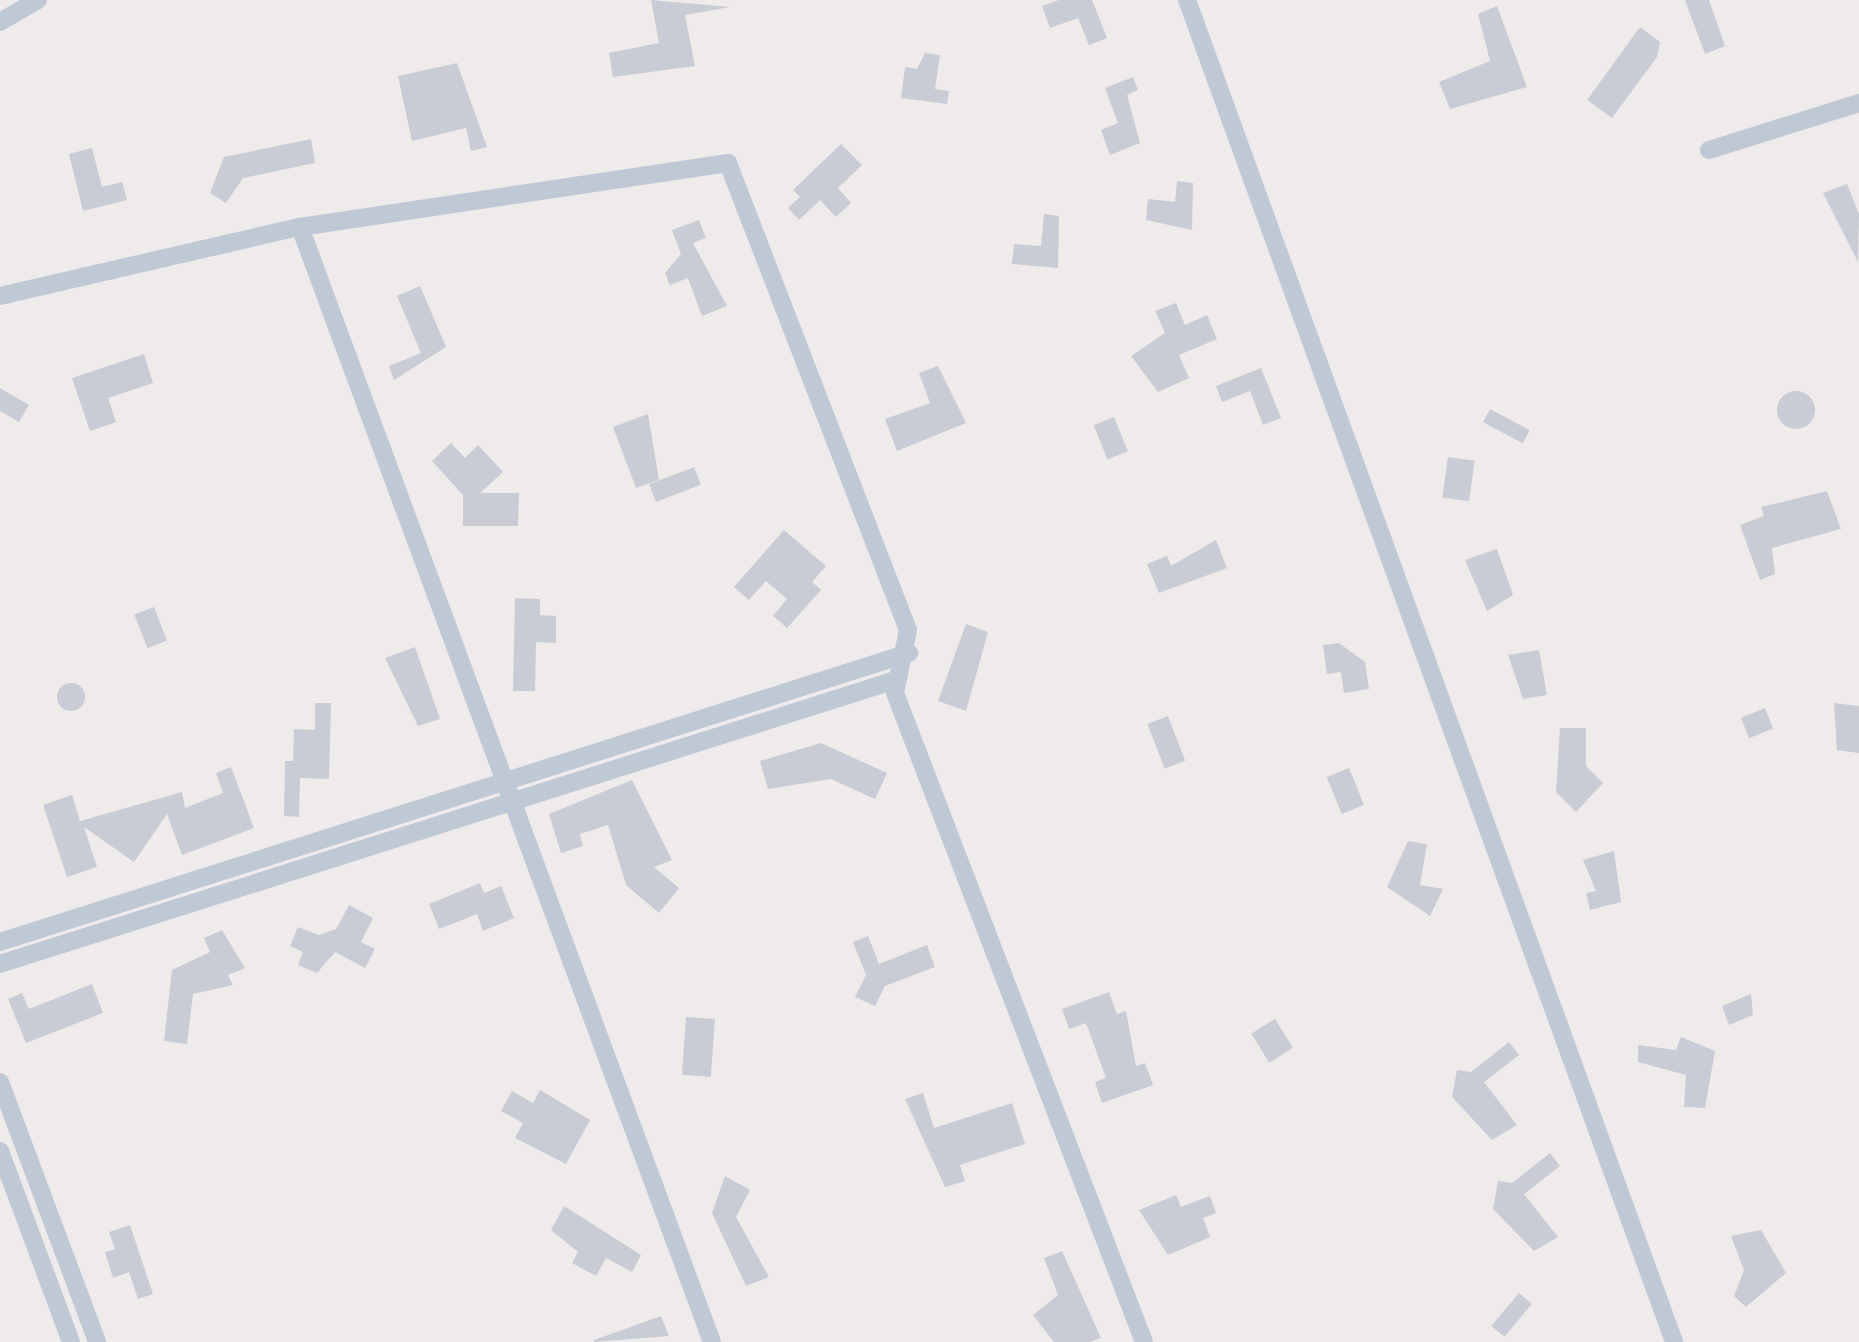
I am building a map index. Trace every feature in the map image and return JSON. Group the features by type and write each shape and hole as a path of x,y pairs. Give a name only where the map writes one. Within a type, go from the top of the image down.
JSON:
{"street":[{"path":"0,22 38,0"},
{"path":"1188,0 1674,1342"},
{"path":"1709,150 1859,103"},
{"path":"0,296 300,227 728,163 908,630 909,653 896,680 1144,1342"},
{"path":"300,227 502,783 712,1342"},
{"path":"0,942 909,653"},
{"path":"0,964 896,680"},
{"path":"0,1082 97,1342"},
{"path":"0,1151 71,1342"}],"building":[{"path":"651,0 730,7 685,15 695,66 613,77 609,53 659,43"},
{"path":"1059,0 1092,0 1107,38 1089,45 1078,18 1050,28 1042,6"},
{"path":"1685,0 1709,0 1725,46 1705,54"},
{"path":"1497,6 1527,87 1450,109 1439,82 1490,61 1478,14"},
{"path":"1640,27 1660,42 1657,57 1612,118 1587,100"},
{"path":"925,53 940,55 935,89 949,91 947,104 901,98 905,67 917,69"},
{"path":"457,63 487,147 471,151 466,128 412,141 398,76"},
{"path":"1133,77 1138,90 1127,95 1140,143 1110,155 1101,130 1118,123 1105,88"},
{"path":"311,139 315,163 243,178 226,203 210,193 224,157"},
{"path":"841,144 862,165 838,188 851,203 836,217 820,200 799,220 788,208 800,197 793,190"},
{"path":"92,148 102,187 122,182 127,200 83,211 69,154"},
{"path":"1177,181 1193,183 1192,230 1146,220 1148,199 1175,202"},
{"path":"1847,184 1859,214 1858,262 1823,193"},
{"path":"1044,214 1059,216 1058,268 1012,264 1014,244 1041,246"},
{"path":"699,220 706,238 693,243 727,306 702,316 688,278 670,285 665,273 681,254 672,230"},
{"path":"420,286 446,347 394,380 389,366 421,353 397,296"},
{"path":"1176,303 1185,325 1207,315 1217,339 1179,355 1189,378 1158,392 1131,356 1165,333 1155,311"},
{"path":"144,354 153,383 108,398 116,422 90,431 72,378"},
{"path":"938,366 966,423 897,451 885,419 930,403 919,373"},
{"path":"1261,368 1281,418 1263,425 1250,391 1222,402 1216,386"},
{"path":"0,388 29,405 19,422 0,411"},
{"path":"1796,391 1810,396 1815,410 1810,424 1796,429 1782,424 1777,410 1782,396"},
{"path":"1490,409 1530,430 1523,443 1483,422"},
{"path":"648,414 659,480 636,488 613,427"},
{"path":"1114,417 1128,451 1107,460 1094,425"},
{"path":"451,443 465,458 478,445 503,472 480,493 519,493 518,526 463,526 463,495 432,461"},
{"path":"1448,457 1475,461 1469,501 1442,498"},
{"path":"694,467 701,485 656,502 649,484"},
{"path":"1827,491 1841,529 1772,548 1775,574 1760,580 1740,525 1764,516 1761,507"},
{"path":"784,530 826,566 812,582 821,590 787,628 773,616 787,599 766,581 749,600 734,587"},
{"path":"1216,540 1227,568 1159,593 1147,564 1167,556 1171,566"},
{"path":"1497,549 1513,595 1487,611 1465,560"},
{"path":"515,598 540,599 540,615 556,616 556,643 536,642 535,691 513,691"},
{"path":"154,607 167,641 147,648 134,615"},
{"path":"966,624 988,632 966,711 938,701"},
{"path":"1339,643 1365,662 1369,689 1344,693 1341,672 1327,674 1323,645"},
{"path":"415,647 440,719 418,726 385,658"},
{"path":"1539,650 1547,695 1523,699 1508,655"},
{"path":"71,683 81,687 85,697 81,707 71,711 61,707 57,697 61,687"},
{"path":"315,703 331,703 329,779 300,778 299,817 284,816 285,761 293,761 294,729 315,730"},
{"path":"1834,703 1859,706 1859,753 1837,750"},
{"path":"1765,708 1773,728 1749,738 1741,718"},
{"path":"1168,716 1185,761 1165,769 1147,724"},
{"path":"1560,728 1586,728 1586,766 1603,783 1576,812 1556,792"},
{"path":"821,743 887,773 875,799 831,779 768,789 760,761"},
{"path":"231,767 254,828 182,855 167,814 134,862 84,827 97,867 67,877 43,805 72,795 80,821 182,792 185,808 223,793 216,773"},
{"path":"1349,768 1364,805 1342,814 1327,777"},
{"path":"632,780 672,860 654,867 679,888 659,913 626,885 608,825 580,834 583,846 561,853 549,814"},
{"path":"1408,841 1427,844 1420,885 1443,889 1430,916 1387,887"},
{"path":"1614,851 1621,902 1590,910 1586,893 1596,891 1583,860"},
{"path":"480,883 484,893 501,886 514,918 483,931 477,914 439,929 429,904"},
{"path":"349,905 373,918 361,942 375,949 365,968 335,952 317,973 298,965 303,952 290,946 298,927 319,935 336,929"},
{"path":"222,930 245,968 228,975 233,985 193,994 187,1044 164,1041 172,970 210,952 204,938"},
{"path":"868,936 879,964 927,945 935,967 885,986 875,1006 855,997 866,975 853,942"},
{"path":"92,984 103,1013 26,1043 8,999 22,993 29,1009"},
{"path":"1109,992 1117,1014 1126,1011 1136,1066 1145,1063 1153,1085 1102,1103 1095,1082 1106,1078 1086,1023 1069,1029 1062,1009"},
{"path":"1751,994 1753,1015 1729,1025 1722,1006"},
{"path":"686,1017 715,1019 711,1077 682,1075"},
{"path":"1275,1019 1293,1048 1269,1063 1251,1034"},
{"path":"1681,1037 1715,1051 1705,1108 1684,1107 1686,1075 1638,1062 1638,1045 1676,1050"},
{"path":"1509,1042 1519,1055 1484,1082 1517,1125 1492,1140 1452,1097 1457,1070 1471,1072"},
{"path":"540,1090 590,1120 566,1164 515,1138 523,1123 501,1111 512,1091 533,1103"},
{"path":"923,1093 934,1128 1012,1103 1025,1144 960,1165 965,1181 945,1187 905,1099"},
{"path":"1550,1153 1560,1166 1524,1194 1558,1237 1534,1251 1493,1209 1498,1181 1512,1183"},
{"path":"725,1176 750,1190 736,1217 769,1277 746,1286 712,1213"},
{"path":"1176,1195 1181,1207 1210,1196 1216,1213 1203,1218 1210,1237 1168,1255 1139,1210"},
{"path":"564,1206 641,1255 632,1272 606,1258 596,1276 572,1263 578,1252 551,1230"},
{"path":"130,1225 153,1294 138,1299 129,1272 113,1278 105,1252 115,1249 109,1232"},
{"path":"1761,1230 1786,1273 1746,1307 1734,1296 1744,1270 1731,1236"},
{"path":"1062,1251 1101,1338 1090,1342 1054,1342 1033,1315 1058,1295 1044,1258"},
{"path":"1519,1293 1532,1304 1504,1337 1491,1326"},
{"path":"661,1316 669,1336 594,1342 594,1340"}]}
